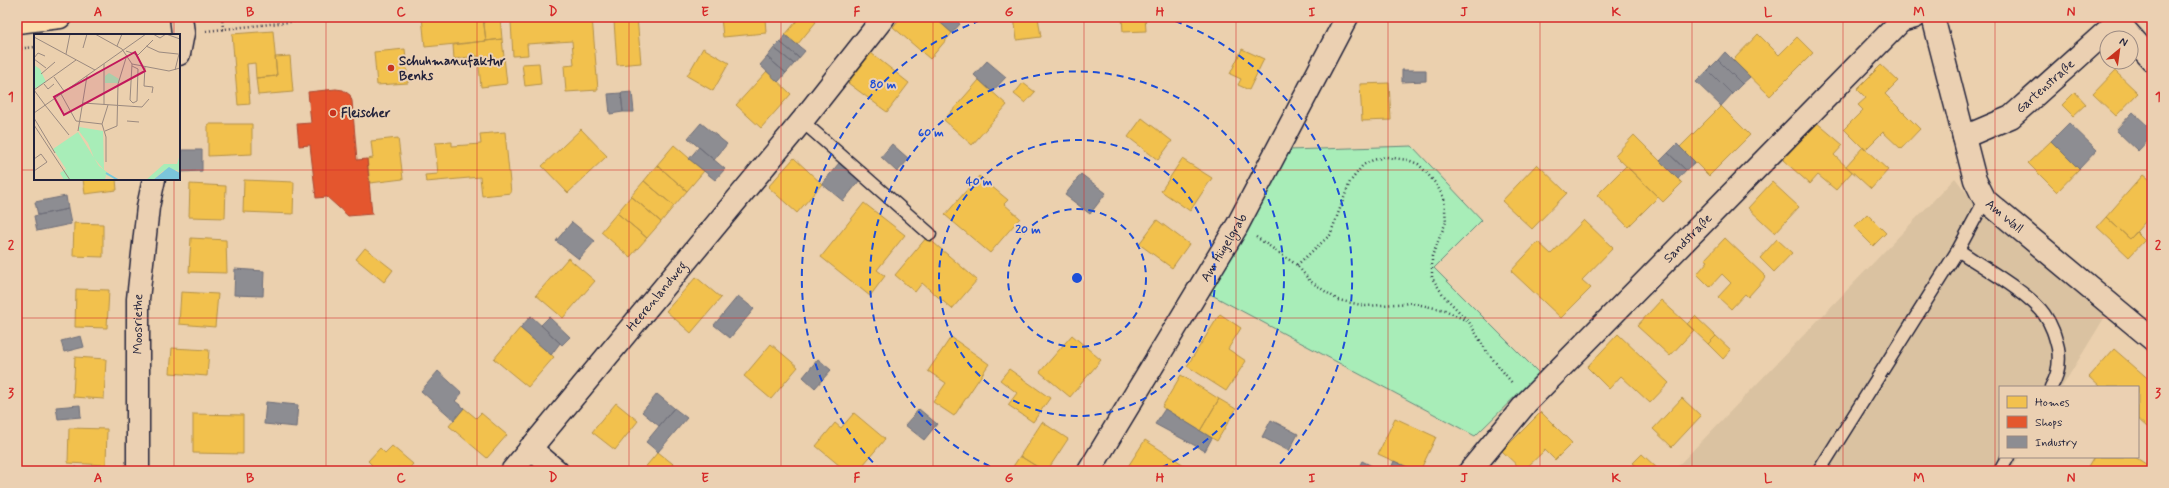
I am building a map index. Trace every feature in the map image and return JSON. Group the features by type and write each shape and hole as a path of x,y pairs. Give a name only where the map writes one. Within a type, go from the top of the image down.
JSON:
{"main road":[{"path":"17,22 60,17"}],"street":[{"name":"Heerenlandweg","path":"512,471 802,121 884,17"},
{"name":"Am Hügelgrab","path":"1089,471 1237,226 1347,17"},
{"name":"Sandstraße","path":"1474,470 1527,402 1901,21 1915,17"},
{"name":"Am Wall","path":"1934,17 1975,180 1985,200 2152,339"},
{"name":"Gartenstraße","path":"1964,137 2010,117 2116,20 2152,60"},
{"name":"Moosriethe","path":"138,471 138,299 148,207 154,180"},
{"path":"530,448 557,471"}],"lane":[{"path":"802,121 930,234"},
{"path":"1819,471 1958,250 1985,200"},
{"path":"1958,250 2028,298 2044,314 2054,333 2059,356 2056,379 2052,386"},
{"path":"2000,471 2007,458"}],"path":[{"path":"222,17 223,29"},
{"path":"181,35 335,17"},
{"path":"17,49 34,47"},
{"path":"1297,265 1330,235 1350,182 1363,165 1373,160 1386,157 1408,160 1418,164 1436,184 1444,198 1446,222 1432,256 1432,278 1444,296 1469,322 1486,352 1527,402"},
{"path":"1237,226 1248,231 1297,265 1310,282 1338,300 1366,306 1411,303 1445,310 1469,322"}],"shaded area":[{"path":"1955,178 1983,214 2106,315 2063,386 1999,386 1999,458 2018,458 2011,471 1673,471"}],"green space":[{"path":"1412,146 1482,220 1434,268 1539,373 1475,436 1210,294 1289,150"}],"building: Homes":[{"path":"422,17 483,17 486,41 425,47"},
{"path":"483,17 500,17 502,39 486,41"},
{"path":"536,17 592,17 598,90 566,92 564,66 574,65 572,41 527,44 528,55 513,56 511,22 536,20"},
{"path":"600,17 637,17 641,63 617,65 614,21 601,22"},
{"path":"721,17 765,17 766,33 723,37"},
{"path":"800,17 810,17 816,22 797,45 785,35"},
{"path":"901,17 934,17 952,33 930,59 893,27"},
{"path":"1014,17 1038,17 1041,37 1017,40"},
{"path":"1122,17 1145,17 1146,31 1123,32"},
{"path":"273,31 277,76 256,78 255,63 247,64 250,104 238,105 232,34"},
{"path":"1758,34 1779,55 1797,37 1813,53 1770,96 1733,60"},
{"path":"502,39 507,84 481,87 478,56 454,59 453,45"},
{"path":"703,48 729,63 713,91 687,76"},
{"name":"Schuhmanufaktur Benks","path":"405,49 408,83 377,85 374,52"},
{"path":"1242,49 1264,59 1249,90 1238,85 1241,79 1230,74"},
{"path":"871,53 909,83 887,112 848,83"},
{"path":"290,56 293,92 258,95 256,78 277,76 275,57"},
{"path":"539,63 541,84 525,86 522,64"},
{"path":"1881,65 1898,81 1885,94 1920,129 1901,149 1883,132 1865,150 1844,129 1863,110 1858,105 1866,98 1857,89"},
{"path":"767,71 791,94 761,128 736,105"},
{"path":"2115,71 2138,93 2116,116 2093,94"},
{"path":"979,80 1007,105 972,145 944,120"},
{"path":"1023,83 1035,92 1025,103 1014,94"},
{"path":"1389,83 1391,120 1362,121 1360,84"},
{"path":"2075,92 2086,104 2073,116 2062,105"},
{"path":"1721,106 1750,135 1709,176 1680,147"},
{"path":"1142,118 1172,141 1158,160 1128,137"},
{"path":"1816,122 1843,145 1834,155 1852,172 1836,190 1818,175 1810,184 1783,160"},
{"path":"208,124 252,124 252,154 208,156"},
{"path":"581,129 607,156 568,193 542,166"},
{"path":"505,132 511,193 482,196 480,177 426,182 425,175 438,174 435,143 452,142 452,146 481,144 480,134"},
{"path":"1634,135 1682,183 1663,202 1615,155"},
{"path":"398,138 403,179 370,183 367,159 373,158 371,141"},
{"path":"2051,141 2079,169 2057,192 2028,163"},
{"path":"674,145 704,171 687,191 657,165"},
{"path":"1863,147 1888,170 1871,189 1846,166"},
{"path":"794,158 822,184 797,213 768,187"},
{"path":"1182,159 1212,178 1190,211 1161,191"},
{"path":"1537,164 1567,193 1532,229 1502,201"},
{"path":"657,165 687,191 674,206 644,181"},
{"path":"1626,166 1658,197 1628,227 1597,195"},
{"path":"2143,175 2152,182 2152,214 2130,239 2106,217"},
{"path":"979,176 1008,200 1004,204 1020,218 990,253 945,215"},
{"path":"83,180 116,180 117,190 85,194"},
{"path":"244,180 294,182 293,214 243,212"},
{"path":"644,181 674,206 661,222 631,196"},
{"path":"1772,182 1799,207 1775,233 1748,208"},
{"path":"190,184 226,186 225,218 189,217"},
{"path":"631,196 661,222 647,238 617,213"},
{"path":"864,203 905,235 877,270 885,276 870,296 821,257"},
{"path":"617,213 647,238 630,257 601,232"},
{"path":"1867,214 1886,233 1873,246 1854,227"},
{"path":"2106,217 2130,239 2137,232 2145,240 2129,257 2097,227"},
{"path":"1157,220 1189,244 1172,268 1139,244"},
{"path":"1584,220 1613,248 1582,280 1591,288 1561,318 1511,271 1538,242 1551,254"},
{"path":"74,223 103,224 103,257 73,256"},
{"path":"927,237 977,280 952,309 922,283 915,292 895,275"},
{"path":"191,238 226,240 227,273 189,272"},
{"path":"1725,238 1766,277 1748,297 1745,294 1731,309 1718,297 1731,283 1722,274 1710,287 1697,274 1708,261 1705,259"},
{"path":"1777,239 1792,253 1774,272 1760,258"},
{"path":"365,248 393,270 384,282 356,259"},
{"path":"568,258 595,281 563,318 536,295"},
{"path":"696,277 721,298 691,333 666,311"},
{"path":"76,289 109,290 107,328 75,327"},
{"path":"181,292 218,294 215,327 179,324"},
{"path":"1661,300 1694,330 1670,356 1637,326"},
{"path":"1220,314 1241,328 1228,349 1246,361 1226,391 1187,366"},
{"path":"1695,316 1716,336 1708,344 1687,324"},
{"path":"520,328 554,357 528,387 494,359"},
{"path":"1618,334 1669,383 1650,403 1621,376 1609,389 1587,367"},
{"path":"1072,335 1101,360 1070,397 1040,372"},
{"path":"1716,336 1731,350 1723,359 1708,344"},
{"path":"951,337 989,364 954,416 933,402 946,383 928,371"},
{"path":"771,344 798,367 771,399 744,376"},
{"path":"172,348 209,350 207,376 170,373"},
{"path":"2114,349 2152,382 2152,422 2147,427 2139,420 2139,386 2099,386 2089,377"},
{"path":"75,357 106,359 104,399 73,397"},
{"path":"1009,369 1050,398 1033,422 1008,405 1017,393 1000,380"},
{"path":"1181,375 1219,399 1200,431 1162,407"},
{"path":"1682,398 1701,416 1672,447 1653,429"},
{"path":"1219,399 1236,409 1217,441 1200,431"},
{"path":"616,403 638,421 615,450 592,432"},
{"path":"464,408 476,418 481,413 507,435 487,458 449,426"},
{"path":"1541,412 1572,443 1555,460 1545,450 1523,471 1502,451"},
{"path":"854,413 885,439 858,471 846,471 816,446 835,423 841,428"},
{"path":"193,414 243,415 243,454 193,453"},
{"path":"1395,418 1436,437 1420,471 1416,471 1378,454"},
{"path":"1042,422 1068,439 1047,471 1044,471 1020,456"},
{"path":"69,428 107,429 106,465 68,463"},
{"path":"1145,440 1184,465 1180,471 1125,471"},
{"path":"392,446 413,464 407,471 403,471 398,467 395,471 371,471 368,469 372,465 368,461 380,448 385,453"},
{"path":"658,452 682,471 642,471"},
{"path":"1642,454 1660,471 1642,471 1633,463"},
{"path":"1020,456 1044,471 1010,471"},
{"path":"2093,458 2137,458 2152,468 2152,471 2086,471"}],"building: Shops":[{"path":"336,89 343,90 350,95 352,101 357,160 367,159 372,214 348,216 327,197 316,198 310,145 299,146 297,124 311,123 308,92"}],"building: Industry":[{"path":"934,17 953,17 960,24 952,33"},
{"path":"785,35 805,51 799,58 780,42"},
{"path":"780,42 799,58 794,64 774,48"},
{"path":"774,48 794,64 786,73 767,57"},
{"path":"1725,52 1750,77 1742,84 1718,60"},
{"path":"767,57 786,73 778,82 760,65"},
{"path":"1718,60 1742,84 1732,94 1708,70"},
{"path":"987,61 1006,77 992,92 974,75"},
{"path":"1402,70 1426,70 1426,81 1402,82"},
{"path":"1708,70 1732,94 1721,106 1696,82"},
{"path":"632,92 634,112 623,112 621,93"},
{"path":"621,93 623,112 610,114 608,94"},
{"path":"2133,112 2152,130 2152,136 2138,151 2116,130"},
{"path":"701,123 727,144 714,160 688,138"},
{"path":"2069,123 2097,150 2079,169 2051,141"},
{"path":"892,144 909,159 897,172 881,157"},
{"path":"1677,144 1695,162 1686,170 1668,153"},
{"path":"699,147 725,169 715,180 689,159"},
{"path":"182,150 202,150 202,171 181,172"},
{"path":"1668,153 1686,170 1678,179 1660,161"},
{"path":"839,163 860,180 843,201 822,184"},
{"path":"1081,174 1106,193 1090,214 1065,195"},
{"path":"66,196 68,209 38,215 35,202"},
{"path":"68,209 71,224 37,231 34,216"},
{"path":"572,222 595,241 579,259 556,241"},
{"path":"235,269 264,271 263,296 234,295"},
{"path":"738,296 754,309 730,338 714,325"},
{"path":"531,316 560,343 551,355 520,328"},
{"path":"549,317 570,337 562,345 541,325"},
{"path":"81,336 84,347 64,352 61,341"},
{"path":"818,359 831,370 815,388 803,377"},
{"path":"438,371 462,393 455,401 464,408 454,420 421,391"},
{"path":"657,394 674,408 659,426 642,412"},
{"path":"266,402 298,405 296,427 264,424"},
{"path":"80,405 81,417 58,419 56,407"},
{"path":"674,408 687,418 658,452 646,442"},
{"path":"919,409 937,424 924,440 905,425"},
{"path":"1165,409 1212,438 1205,451 1155,424"},
{"path":"1271,420 1298,434 1289,451 1262,437"},
{"path":"1362,461 1382,471 1357,471"},
{"path":"1394,461 1416,471 1390,471"},
{"path":"77,467 78,471 56,471 56,470"}],"place":[{"name":"Schuhmanufaktur Benks","path":"391,68"},
{"name":"Fleischer","path":"333,113"}]}
